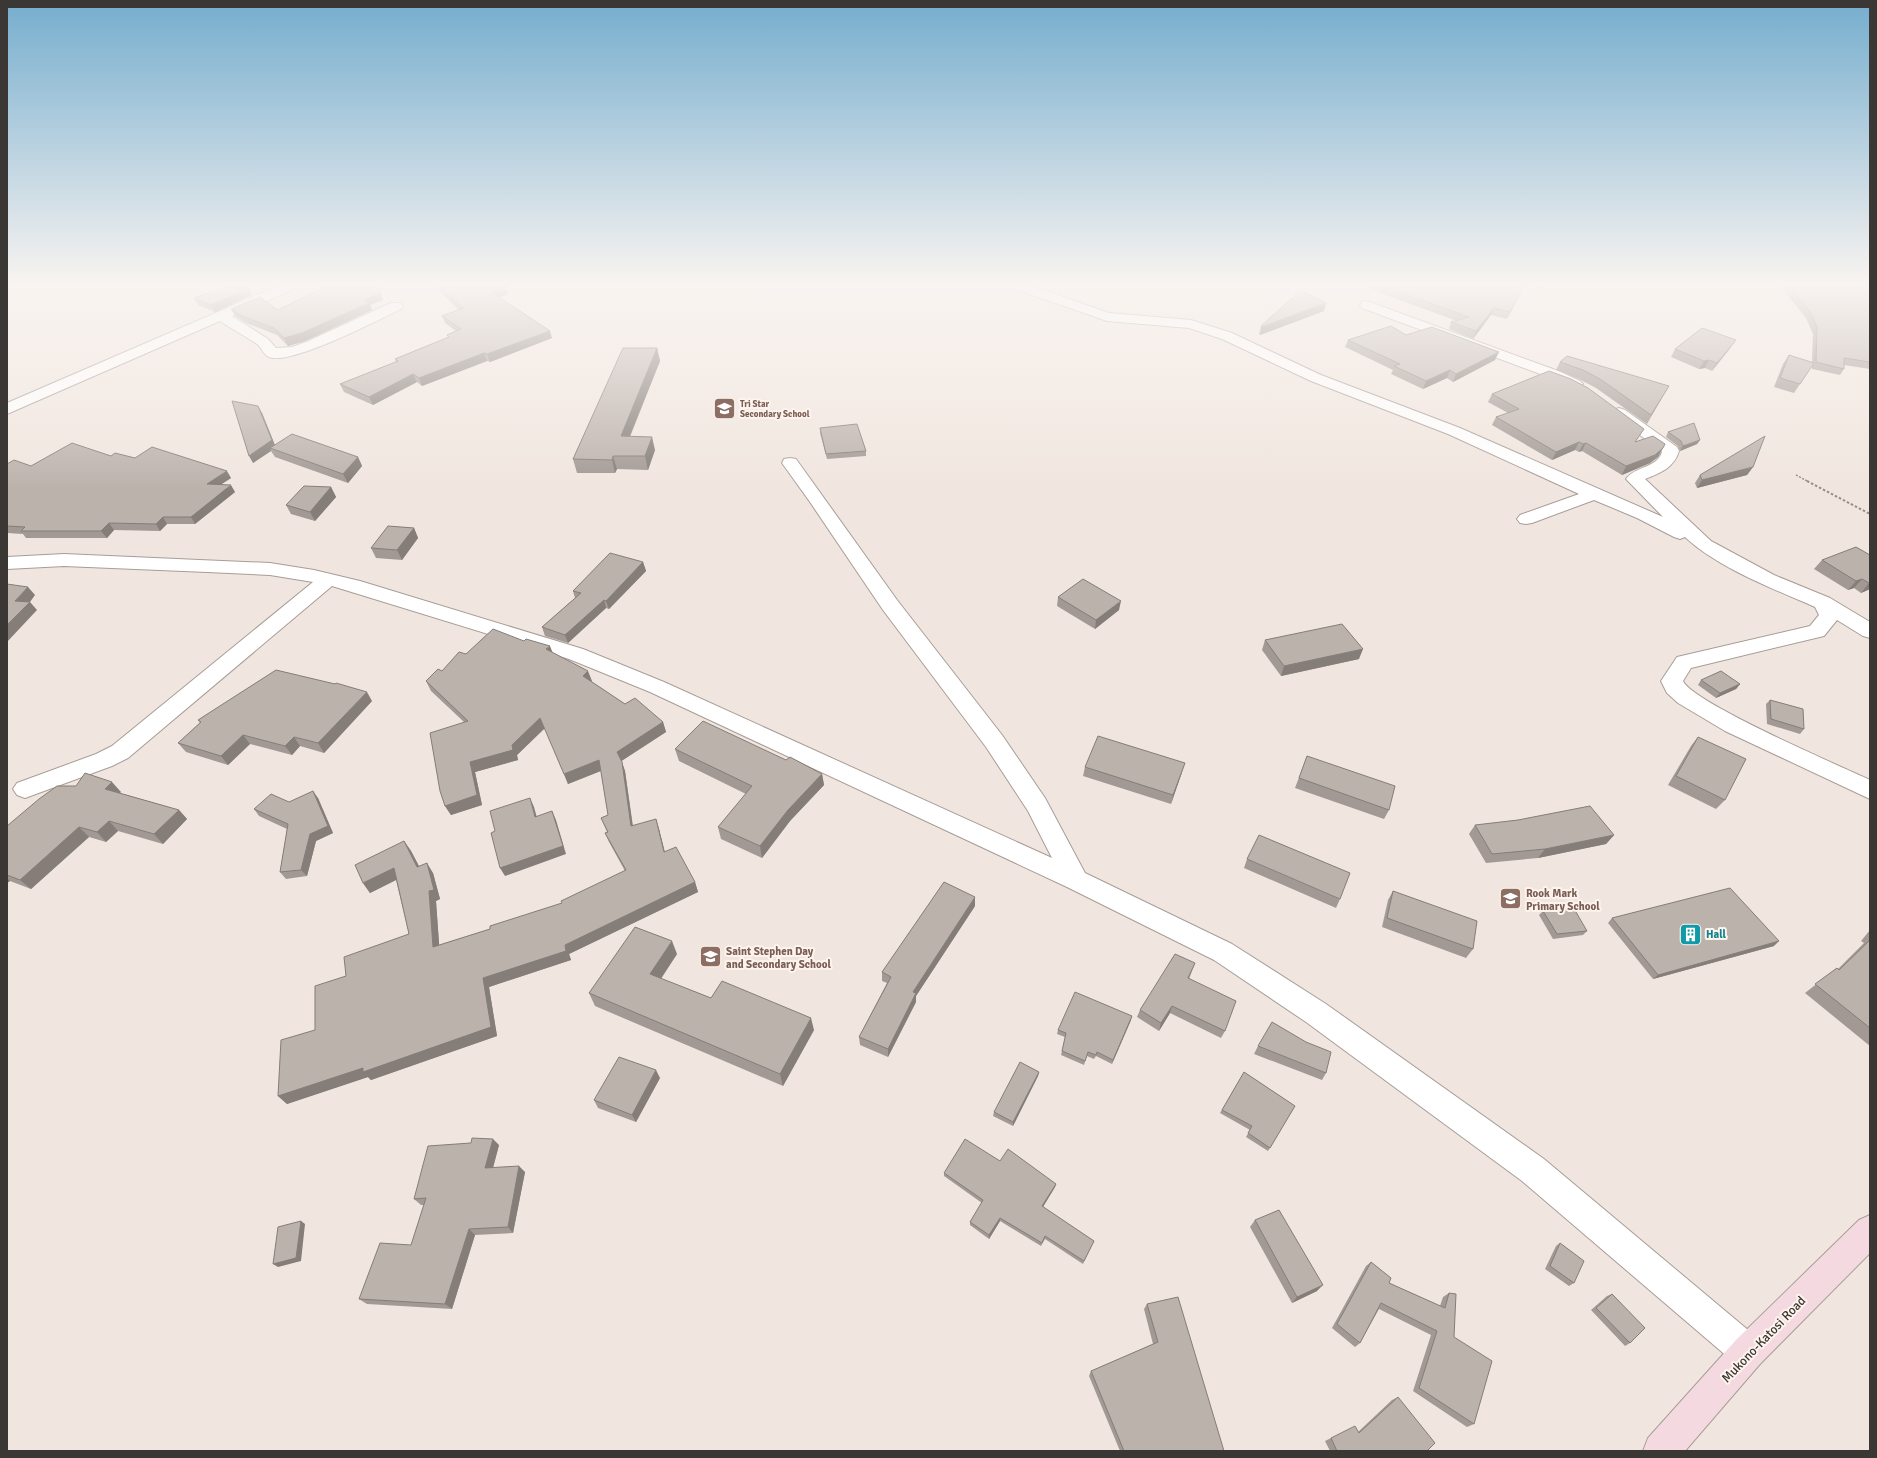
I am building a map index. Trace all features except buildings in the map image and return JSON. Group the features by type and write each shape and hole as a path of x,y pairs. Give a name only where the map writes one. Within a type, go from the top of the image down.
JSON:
{"main road":[{"name":"Mukono-Katosi Road","path":"1661,1451 1748,1352 1870,1231"}],"street":[{"path":"7,409 134,354"},
{"path":"1265,354 1316,378 1454,431 1643,514 1767,579 1823,603 1870,631"},
{"path":"1499,354 1556,375 1590,392"},
{"path":"1609,406 1671,451 1670,456 1662,466 1637,476 1635,480 1704,545"},
{"path":"790,463 817,499 890,605 994,741 1037,805 1076,880"},
{"path":"1526,519 1595,494"},
{"path":"7,563 64,560 270,569 328,580 353,585 576,654 657,687 1076,880 1223,952 1316,1013 1533,1170 1748,1352"},
{"path":"25,789 104,760 120,752 328,580"},
{"path":"1823,603 1829,616 1817,631 1684,662 1672,681 1676,688 1686,698 1733,725 1870,790"}],"path":[{"path":"1796,475 1870,514"}],"place":[{"name":"Tri Star Secondary School","path":"725,409"},
{"name":"Rook Mark Primary School","path":"1510,899"},
{"name":"Hall","path":"1690,934"},
{"name":"Saint Stephen Day and Secondary School","path":"710,957"}]}
